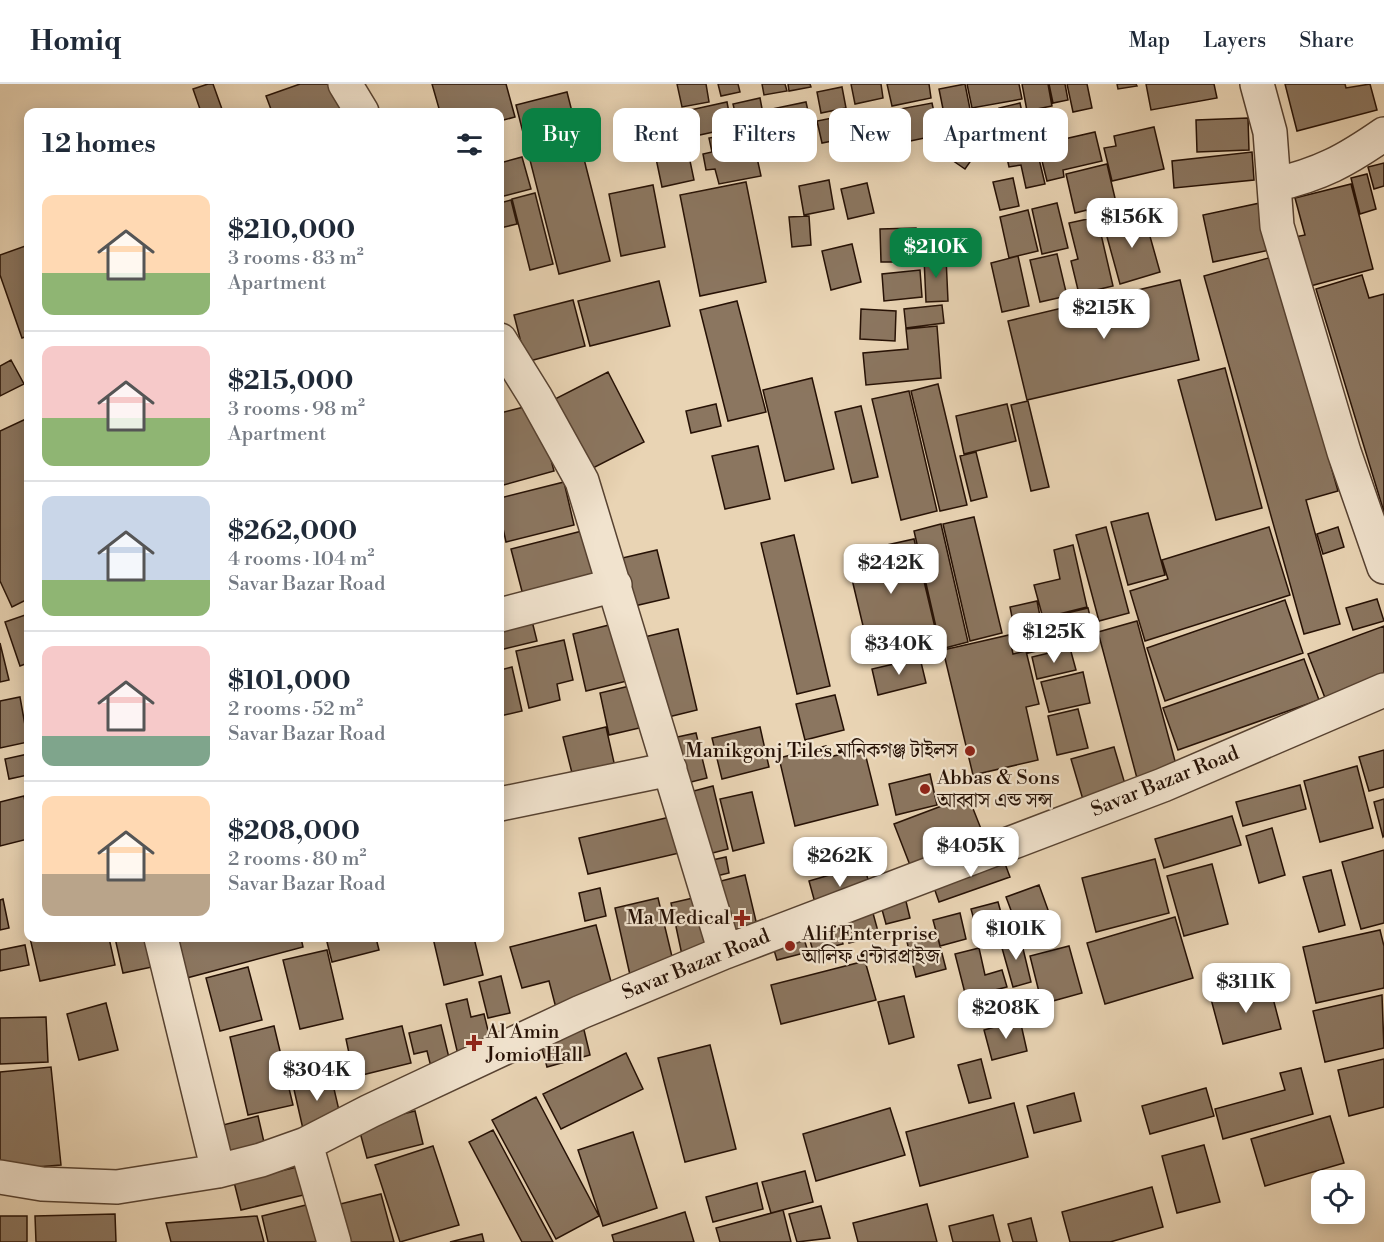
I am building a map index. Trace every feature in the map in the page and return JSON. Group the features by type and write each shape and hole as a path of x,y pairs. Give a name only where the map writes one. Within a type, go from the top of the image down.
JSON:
{"street":[{"path":"345,84 360,108"},
{"path":"1257,84 1270,132 1277,226 1344,452 1384,567"},
{"path":"1274,185 1311,176 1345,161 1384,134"},
{"path":"504,346 536,398 582,481 725,952"},
{"path":"504,614 615,585"},
{"name":"Savar Bazar Road","path":"0,1177 42,1184 117,1187 218,1171 306,1144 370,1111 581,1012 725,952 1153,789 1384,690"},
{"path":"504,803 670,769"},
{"path":"162,942 218,1171"},
{"path":"306,1144 334,1242"}],"building":[{"path":"213,84 222,108 200,108 193,89"},
{"path":"300,84 337,84 346,108 270,108 266,96"},
{"path":"432,84 506,84 515,117 504,120 504,108 439,108"},
{"path":"677,84 706,84 709,102 682,107"},
{"path":"718,84 738,84 740,92 721,96"},
{"path":"762,84 785,84 787,91 764,95"},
{"path":"788,84 810,84 811,87 789,91"},
{"path":"851,84 881,84 883,98 855,104"},
{"path":"887,84 929,84 931,98 892,106"},
{"path":"965,84 970,108 943,108 939,89"},
{"path":"967,84 1019,84 1022,99 972,108"},
{"path":"1022,84 1048,84 1052,106 1026,108"},
{"path":"1049,84 1065,84 1068,100 1053,103"},
{"path":"1067,84 1087,84 1092,108 1073,112"},
{"path":"1117,84 1136,84 1137,86 1118,89"},
{"path":"1146,84 1214,84 1217,98 1151,110"},
{"path":"1285,84 1345,84 1346,88 1370,84 1377,110 1297,131"},
{"path":"842,87 846,108 829,108 829,111 821,113 817,92"},
{"path":"567,92 571,108 522,108 522,129 516,105"},
{"path":"760,98 762,108 734,108 733,104"},
{"path":"727,102 728,108 712,108 712,132 700,135 699,108"},
{"path":"806,102 807,108 777,108"},
{"path":"932,103 933,108 923,108 923,138 911,141 911,108 905,108"},
{"path":"1020,103 1021,108 999,108"},
{"path":"1248,118 1249,150 1197,152 1196,120"},
{"path":"829,119 829,142 822,143 817,121"},
{"path":"1154,127 1164,169 1112,181 1104,148 1116,146 1114,136"},
{"path":"1095,132 1102,161 1063,170 1064,177 1047,181 1042,162 1068,162 1068,138"},
{"path":"712,152 712,162 758,162 761,176 719,184 715,169 706,170 703,154"},
{"path":"1252,152 1254,180 1174,188 1172,161"},
{"path":"522,157 531,189 504,196 504,162"},
{"path":"531,162 585,162 610,261 559,274"},
{"path":"657,162 690,162 694,180 662,187"},
{"path":"955,162 970,162 965,169"},
{"path":"1008,162 1040,162 1045,184 1026,188 1021,165 1009,167"},
{"path":"1384,163 1384,186 1374,189 1368,167"},
{"path":"1107,164 1118,211 1089,218 1087,210 1075,213 1066,174"},
{"path":"1367,174 1376,209 1360,214 1351,178"},
{"path":"1013,178 1019,206 1000,210 993,182"},
{"path":"829,180 834,209 804,215 799,186"},
{"path":"746,182 766,282 700,296 680,195"},
{"path":"867,183 874,213 848,219 841,189"},
{"path":"1351,184 1373,269 1303,288 1290,238 1305,235 1295,198"},
{"path":"653,185 665,247 621,256 609,194"},
{"path":"535,193 553,264 530,270 512,199"},
{"path":"511,200 517,224 504,227 504,202"},
{"path":"1057,203 1068,248 1042,254 1032,209"},
{"path":"1260,203 1270,250 1213,262 1203,215"},
{"path":"1028,210 1038,251 1009,258 1000,217"},
{"path":"1144,215 1160,272 1120,284 1104,226"},
{"path":"809,216 811,245 792,247 789,217"},
{"path":"1097,217 1113,286 1079,294 1071,261 1078,259 1069,223"},
{"path":"916,228 917,262 881,262 880,229"},
{"path":"852,244 861,282 831,290 822,251"},
{"path":"24,246 24,337 22,338 0,275 0,255"},
{"path":"1057,254 1067,296 1040,302 1030,260"},
{"path":"1018,256 1029,306 1002,312 991,263"},
{"path":"946,257 948,301 926,302 924,258"},
{"path":"1272,257 1338,491 1306,500 1340,624 1304,634 1204,276"},
{"path":"920,270 922,297 884,301 882,274"},
{"path":"1362,275 1369,298 1384,294 1384,512 1316,289"},
{"path":"1180,280 1199,360 1027,400 1008,321"},
{"path":"659,281 670,326 590,346 578,301"},
{"path":"573,300 585,346 526,362 514,315"},
{"path":"737,301 766,412 728,421 700,310"},
{"path":"942,305 944,323 906,328 904,309"},
{"path":"861,309 896,311 895,341 860,339"},
{"path":"937,326 941,378 866,385 863,353 908,349 906,329"},
{"path":"11,360 24,384 0,396 0,366"},
{"path":"1225,368 1262,508 1216,520 1178,380"},
{"path":"608,372 644,442 591,469 555,399"},
{"path":"812,378 834,469 785,481 763,390"},
{"path":"938,384 967,505 940,511 911,391"},
{"path":"909,391 937,511 901,520 872,399"},
{"path":"1028,401 1049,487 1031,491 1011,405"},
{"path":"536,404 554,471 504,485 504,412"},
{"path":"716,404 721,426 691,433 686,411"},
{"path":"1007,404 1016,441 964,454 956,416"},
{"path":"861,406 878,477 852,483 835,412"},
{"path":"24,420 24,601 12,607 0,581 0,431"},
{"path":"758,446 770,499 725,509 712,456"},
{"path":"976,452 987,497 971,501 960,456"},
{"path":"564,482 574,525 506,542 504,497"},
{"path":"1148,513 1165,575 1128,585 1111,522"},
{"path":"974,517 1002,633 970,641 943,524"},
{"path":"941,524 968,642 941,649 914,531"},
{"path":"1106,527 1129,613 1099,621 1076,535"},
{"path":"1269,527 1290,595 1145,641 1130,591 1168,579 1162,560"},
{"path":"1338,527 1344,547 1323,554 1317,534"},
{"path":"586,530 599,579 524,599 511,549"},
{"path":"794,535 830,686 797,694 761,543"},
{"path":"914,539 937,636 869,651 846,554"},
{"path":"1073,545 1087,607 1043,618 1034,585 1060,579 1054,550"},
{"path":"657,550 669,598 630,607 618,559"},
{"path":"1377,599 1384,621 1353,630 1346,608"},
{"path":"1285,600 1303,653 1165,701 1147,648"},
{"path":"1037,601 1040,616 1013,622 1010,607"},
{"path":"1088,608 1095,637 1028,653 1021,624"},
{"path":"24,615 24,664 20,666 5,622"},
{"path":"531,617 537,641 504,649 504,623"},
{"path":"1137,621 1178,772 1138,782 1098,632"},
{"path":"613,624 627,681 586,691 573,634"},
{"path":"1384,626 1384,682 1327,703 1308,654"},
{"path":"678,629 697,710 660,719 640,638"},
{"path":"1009,635 1013,654 1026,651 1039,704 1026,707 1038,760 973,775 943,650"},
{"path":"564,640 573,680 557,684 560,700 529,708 516,651"},
{"path":"0,643 9,680 0,682"},
{"path":"1070,648 1076,670 1037,679 1032,657"},
{"path":"920,658 926,683 878,695 872,669"},
{"path":"1304,659 1319,700 1178,750 1163,708"},
{"path":"512,667 522,711 504,715 504,669"},
{"path":"1083,672 1090,703 1049,712 1041,682"},
{"path":"638,684 648,726 609,735 600,693"},
{"path":"835,695 844,730 805,740 796,704"},
{"path":"20,697 24,720 24,743 0,748 0,701"},
{"path":"1078,709 1088,748 1057,755 1048,716"},
{"path":"606,727 615,767 573,777 563,737"},
{"path":"760,727 769,767 722,779 712,738"},
{"path":"696,733 707,778 679,785 668,739"},
{"path":"826,746 829,757 864,749 878,805 795,826 779,758"},
{"path":"1114,747 1127,791 1084,803 1071,759"},
{"path":"1384,750 1384,787 1369,791 1359,757"},
{"path":"24,755 24,776 9,779 5,759"},
{"path":"1357,766 1373,828 1320,842 1304,781"},
{"path":"930,774 937,805 896,815 889,784"},
{"path":"1300,785 1306,809 1243,826 1236,802"},
{"path":"713,786 728,849 701,856 686,793"},
{"path":"752,792 764,843 733,851 720,799"},
{"path":"24,796 24,840 0,846 0,802"},
{"path":"968,796 989,849 915,878 894,824"},
{"path":"1384,799 1384,836 1383,837 1374,802"},
{"path":"679,815 688,851 588,874 579,838"},
{"path":"1232,816 1241,845 1164,868 1155,839"},
{"path":"1272,828 1285,875 1259,883 1246,836"},
{"path":"1384,850 1384,923 1361,929 1342,862"},
{"path":"1001,853 1010,877 939,902 931,879"},
{"path":"726,857 729,873 708,878 703,862"},
{"path":"1155,859 1169,913 1096,932 1082,878"},
{"path":"1212,864 1228,924 1184,936 1167,876"},
{"path":"864,865 872,894 817,910 809,881"},
{"path":"1331,870 1345,925 1319,932 1303,877"},
{"path":"745,875 759,934 731,941 717,882"},
{"path":"1039,885 1056,932 1024,945 1006,897"},
{"path":"600,888 606,916 585,921 579,893"},
{"path":"903,889 910,918 886,924 878,895"},
{"path":"702,896 713,948 682,955 671,903"},
{"path":"658,898 674,965 630,975 615,908"},
{"path":"3,899 9,928 0,930 0,900"},
{"path":"998,902 1007,934 980,941 971,909"},
{"path":"871,906 879,935 849,943 842,913"},
{"path":"960,913 966,939 940,946 933,920"},
{"path":"1175,917 1193,978 1105,1004 1087,943"},
{"path":"838,922 843,944 813,951 807,930"},
{"path":"596,925 614,993 556,1008 549,981 522,988 510,947"},
{"path":"1380,930 1384,946 1384,988 1316,1003 1303,947"},
{"name":"Alif Enterprise আলিফ এন্টারপ্রাইজ","path":"802,932 808,952 777,960 771,940"},
{"path":"937,934 946,969 916,977 907,942"},
{"path":"1020,936 1031,982 1013,987 1000,941"},
{"path":"31,942 110,942 115,965 40,981"},
{"path":"116,942 152,942 157,966 123,973"},
{"path":"173,942 302,942 303,947 183,979"},
{"path":"327,942 377,942 379,950 332,962"},
{"path":"434,942 475,942 483,975 444,985"},
{"path":"25,945 29,965 0,971 0,950"},
{"path":"1069,946 1082,993 1042,1004 1030,956"},
{"path":"979,948 985,975 1002,970 1007,987 966,997 955,954"},
{"path":"327,950 343,1019 300,1029 283,960"},
{"path":"865,961 876,1000 781,1024 771,985"},
{"path":"248,967 262,1020 220,1031 206,978"},
{"path":"501,976 510,1013 488,1018 479,982"},
{"path":"1269,983 1281,1029 1223,1044 1211,999"},
{"path":"1015,990 1020,1011 984,1021 978,999"},
{"path":"1382,995 1384,1048 1325,1062 1313,1011"},
{"path":"904,996 914,1037 889,1044 878,1002"},
{"path":"467,999 471,1017 484,1014 493,1051 459,1059 446,1004"},
{"path":"106,1003 118,1050 79,1060 67,1014"},
{"path":"46,1017 48,1062 0,1064 0,1018"},
{"path":"1020,1020 1027,1051 992,1060 984,1030"},
{"path":"441,1025 451,1066 432,1071 427,1051 414,1054 409,1033"},
{"path":"274,1026 293,1105 248,1115 230,1037"},
{"path":"402,1026 411,1063 354,1077 346,1039"},
{"path":"584,1030 590,1055 547,1067 540,1041"},
{"path":"710,1045 736,1149 685,1162 658,1058"},
{"path":"626,1053 643,1089 561,1129 543,1094"},
{"path":"981,1059 991,1098 969,1103 958,1065"},
{"path":"1384,1059 1384,1107 1349,1116 1338,1070"},
{"path":"51,1067 61,1165 0,1170 0,1072"},
{"path":"1301,1068 1313,1114 1223,1139 1215,1109 1285,1090 1280,1073"},
{"path":"331,1076 341,1119 303,1129 293,1085"},
{"path":"1206,1088 1214,1116 1150,1134 1142,1106"},
{"path":"1074,1093 1081,1121 1034,1133 1027,1106"},
{"path":"536,1097 599,1216 556,1239 492,1120"},
{"path":"1014,1103 1028,1157 920,1186 906,1132"},
{"path":"890,1108 905,1155 816,1181 803,1134"},
{"path":"415,1111 423,1144 367,1158 358,1125"},
{"path":"258,1116 266,1151 231,1160 223,1125"},
{"path":"1330,1116 1344,1163 1320,1170 1311,1170 1311,1173 1265,1186 1251,1139"},
{"path":"493,1130 553,1242 522,1242 469,1142"},
{"path":"633,1132 657,1208 603,1226 578,1150"},
{"path":"1204,1145 1220,1202 1177,1213 1162,1156"},
{"path":"433,1146 459,1225 400,1242 375,1165"},
{"path":"310,1164 316,1192 241,1210 234,1182"},
{"path":"805,1171 813,1202 771,1213 762,1182"},
{"path":"757,1183 763,1209 713,1222 706,1197"},
{"path":"1152,1187 1163,1227 1110,1242 1070,1242 1062,1212"},
{"path":"381,1194 394,1242 337,1242 328,1207"},
{"path":"322,1201 332,1242 268,1242 262,1216"},
{"path":"927,1204 937,1242 858,1242 853,1223"},
{"path":"821,1206 830,1238 797,1242 789,1214"},
{"path":"783,1210 791,1242 720,1242 716,1228"},
{"path":"685,1212 694,1242 614,1242 612,1235"},
{"path":"115,1214 116,1242 36,1242 35,1216"},
{"path":"993,1215 1000,1242 953,1242 949,1226"},
{"path":"0,1216 27,1216 27,1242 0,1242"},
{"path":"257,1216 264,1242 171,1242 166,1223"},
{"path":"1031,1218 1037,1242 1013,1242 1008,1224"},
{"path":"482,1234 484,1242 450,1242"}],"place":[{"name":"Manikgonj Tiles মানিকগঞ্জ টাইলস","path":"970,751"},
{"name":"Abbas & Sons আব্বাস এন্ড সন্স","path":"925,789"},
{"name":"Ma Medical","path":"742,918"},
{"name":"Alif Enterprise আলিফ এন্টারপ্রাইজ","path":"790,946"},
{"name":"Al Amin Jomio Hall","path":"474,1043"}]}
